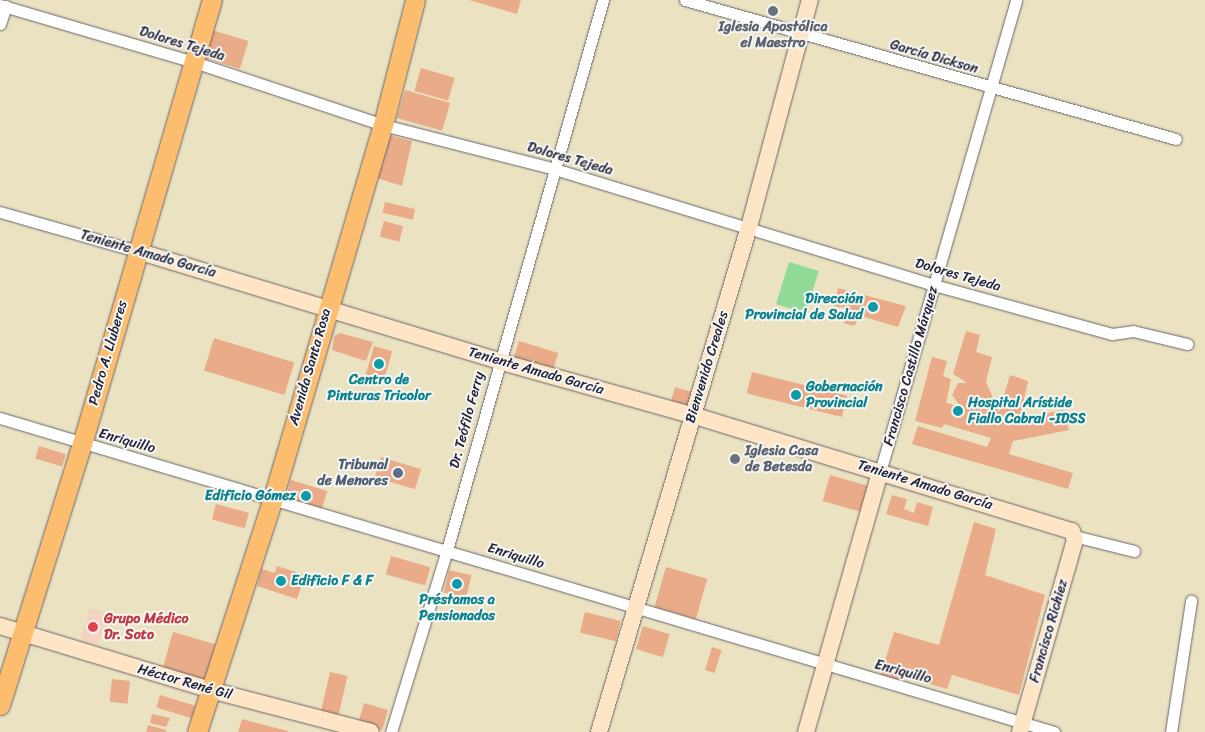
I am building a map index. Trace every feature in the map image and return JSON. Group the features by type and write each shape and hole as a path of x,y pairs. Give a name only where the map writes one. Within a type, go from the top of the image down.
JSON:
{"main road":[{"name":"Pedro A. Lluberes","path":"0,705 21,632 82,444 212,0"},
{"name":"Avenida Santa Rosa","path":"197,732 273,498 327,308 383,125 415,0"},
{"name":"Bienvenido Creales","path":"599,732 749,227 810,0"},
{"name":"Teniente Amado García","path":"137,251 498,362 692,415 880,472 1073,534"},
{"name":"Francisco Castillo Márquez","path":"806,732 880,472"},
{"name":"Francisco Richiez","path":"1022,726 1076,540 1073,534"},
{"name":"Héctor René Gil","path":"0,626 210,690 371,732"}],"street":[{"name":"Dr. Teófilo Ferry","path":"391,732 447,550 498,362 603,0"},
{"name":"García Dickson","path":"685,0 800,35 1176,139"},
{"name":"Francisco Castillo Márquez","path":"880,472 1016,0"},
{"name":"Dolores Tejeda","path":"3,5 194,62 383,125 555,169 934,285 1112,334 1133,331 1187,344"},
{"path":"0,24 3,5"},
{"name":"Teniente Amado García","path":"0,212 137,251"},
{"name":"Enriquillo","path":"0,418 82,444 447,550 1022,726 1054,732"},
{"path":"1073,534 1134,551"},
{"path":"1171,732 1191,601"}],"shaded area":[{"name":"Grupo Médico Dr. Soto","path":"90,608 107,613 98,646 81,641"}],"green space":[{"path":"789,262 819,271 806,313 776,304"}],"building":[{"path":"469,0 521,0 517,14"},
{"path":"212,30 248,41 240,69 204,58"},
{"path":"421,68 455,78 448,101 414,91"},
{"path":"405,90 450,103 442,131 397,118"},
{"path":"392,136 412,141 402,186 377,178 388,139"},
{"path":"385,202 415,209 413,220 383,213"},
{"path":"384,221 403,226 399,242 380,236"},
{"name":"Dirección Provincial de Salud","path":"838,288 906,306 898,327 861,316 854,326 844,323 846,308 834,306"},
{"name":"Hospital Arístide Fiallo Cabral -IDSS","path":"966,331 980,335 976,352 992,357 986,382 999,412 1010,375 1028,381 1020,418 1063,410 1069,430 1013,441 1009,454 1073,473 1068,489 912,444 918,426 987,447 991,438 944,424 942,428 915,421 932,357 947,361 943,376 951,379 946,403 961,407 952,395 958,383 967,383 953,374"},
{"path":"340,333 373,342 366,361 332,350 334,336"},
{"path":"214,338 294,363 284,395 204,371"},
{"path":"519,341 558,353 552,372 513,360"},
{"name":"Centro de Pinturas Tricolor","path":"374,346 392,351 383,382 365,377"},
{"name":"Gobernación Provincial","path":"752,372 847,396 842,417 747,393"},
{"path":"675,387 692,392 687,410 670,405"},
{"path":"39,446 66,454 62,467 35,458"},
{"name":"Tribunal de Menores","path":"381,457 421,469 415,489 375,477"},
{"path":"830,475 871,487 864,513 823,501"},
{"name":"Edificio Gómez","path":"291,480 327,491 321,512 285,501"},
{"path":"892,495 907,499 904,509 914,513 917,502 933,507 928,526 886,514"},
{"path":"216,504 249,513 245,528 212,519"},
{"path":"974,522 996,529 985,575 1045,595 1019,695 952,675 947,689 902,676 901,683 880,677 894,632 939,645"},
{"path":"391,556 430,567 425,586 386,574"},
{"name":"Edificio F & F","path":"277,566 305,575 297,599 257,586 262,569 275,573"},
{"path":"666,567 707,579 696,619 654,607"},
{"name":"Préstamos a Pensionados","path":"449,570 471,575 466,598 444,592"},
{"path":"585,612 621,621 616,641 580,632"},
{"path":"643,626 670,634 663,657 636,649"},
{"path":"173,632 215,644 205,680 163,668"},
{"path":"712,647 722,650 715,673 705,670"},
{"path":"330,672 348,676 339,715 321,711"},
{"path":"112,679 130,681 127,704 110,702"},
{"path":"160,695 195,706 192,718 156,707"},
{"path":"364,703 388,710 382,730 358,723"},
{"path":"152,714 170,718 166,727 150,723"},
{"path":"242,719 288,731 288,732 238,732"},
{"path":"148,725 166,730 166,732 146,732"}],"place":[{"name":"Iglesia Apostólica el Maestro","path":"773,11"},
{"name":"Dirección Provincial de Salud","path":"873,307"},
{"name":"Centro de Pinturas Tricolor","path":"379,364"},
{"name":"Gobernación Provincial","path":"796,395"},
{"name":"Hospital Arístide Fiallo Cabral -IDSS","path":"958,411"},
{"name":"Iglesia Casa de Betesda","path":"735,459"},
{"name":"Tribunal de Menores","path":"398,473"},
{"name":"Edificio Gómez","path":"306,496"},
{"name":"Edificio F & F","path":"281,581"},
{"name":"Préstamos a Pensionados","path":"457,584"},
{"name":"Grupo Médico Dr. Soto","path":"93,627"}]}
